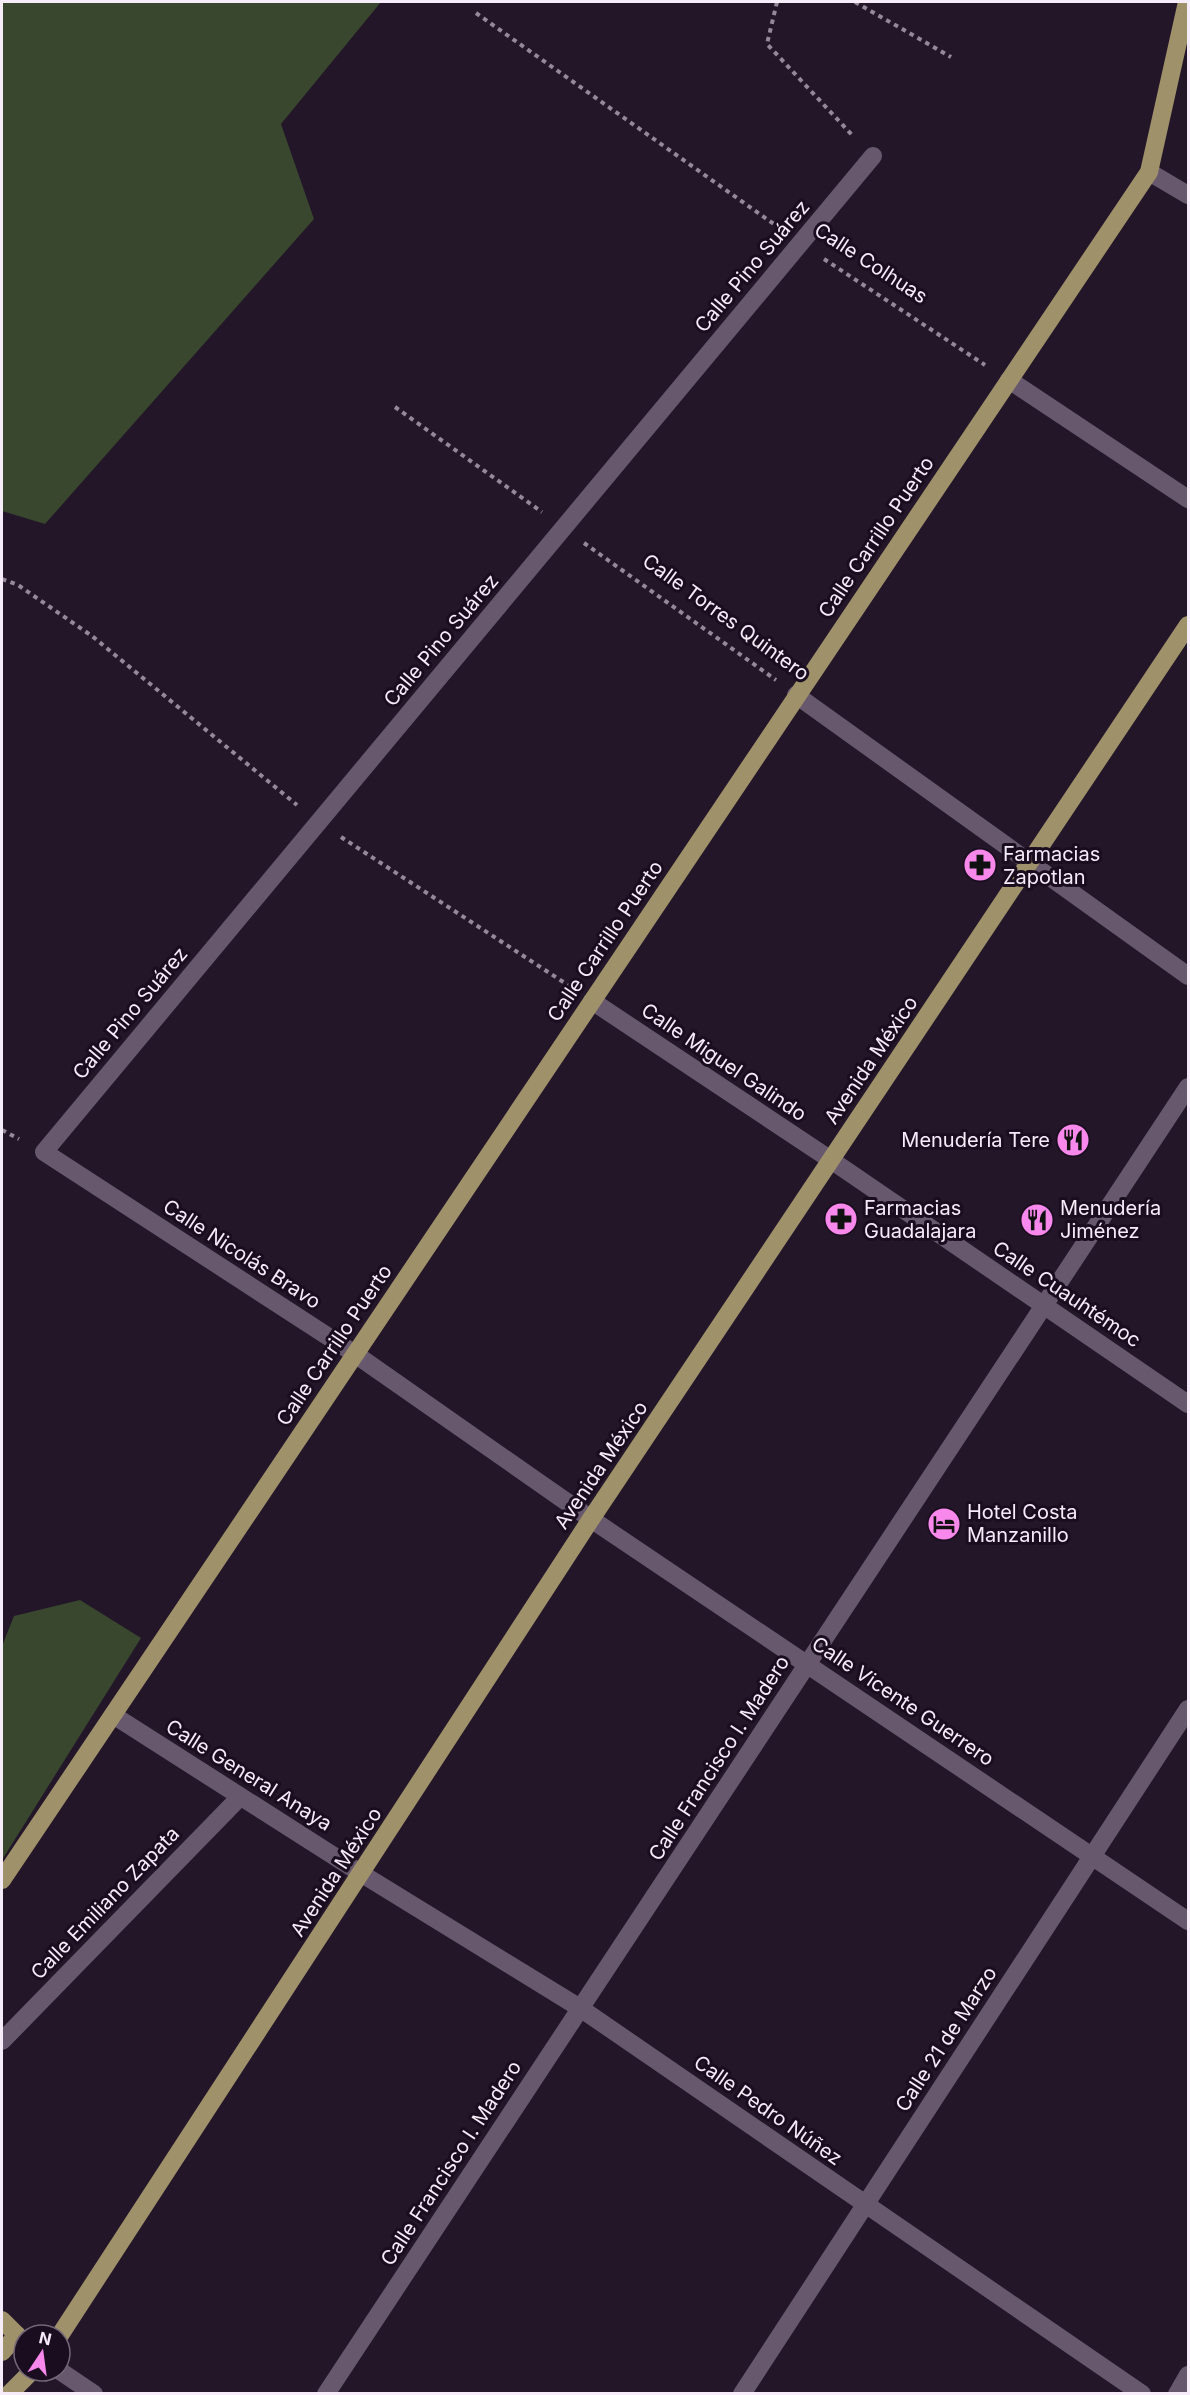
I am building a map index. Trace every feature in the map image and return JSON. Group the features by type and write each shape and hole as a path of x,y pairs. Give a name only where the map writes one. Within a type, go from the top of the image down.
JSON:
{"main road":[{"name":"Calle Carrillo Puerto","path":"2,1880 1149,172 1187,2"},
{"name":"Avenida México","path":"68,2323 591,1519 1188,625"},
{"path":"9,2394 20,2383"}],"street":[{"name":"Calle Pino Suárez","path":"44,1152 873,156"},
{"path":"1149,172 1188,195"},
{"path":"1009,380 1188,499"},
{"name":"Calle Torres Quintero","path":"796,695 1188,976"},
{"name":"Calle Miguel Galindo","path":"592,1001 831,1160"},
{"name":"Calle Francisco I. Madero","path":"326,2394 1188,1087"},
{"name":"Calle Nicolás Bravo","path":"44,1152 355,1354 591,1519"},
{"name":"Calle Cuauhtémoc","path":"831,1160 1188,1404"},
{"name":"Calle Vicente Guerrero","path":"591,1519 1188,1921"},
{"name":"Calle 21 de Marzo","path":"742,2394 1188,1708"},
{"name":"Calle General Anaya","path":"113,1715 362,1874"},
{"name":"Calle Emiliano Zapata","path":"2,2041 240,1797"},
{"name":"Calle Pedro Núñez","path":"362,1874 580,2008 1142,2394"},
{"path":"1177,2394 1188,2375"},
{"path":"72,2379 94,2394"}],"path":[{"path":"777,2 767,44 873,156"},
{"path":"855,2 951,57"},
{"name":"Calle Colhuas","path":"476,13 800,243 1009,380"},
{"name":"Calle Torres Quintero","path":"395,407 796,695"},
{"path":"2,579 18,585 56,612"}],"green space":[{"path":"2,2 381,2 281,124 314,219 45,524 2,511"},
{"path":"80,1600 141,1638 2,1860 2,1646 14,1616"}],"place":[{"name":"Farmacias Zapotlan","path":"980,865"},
{"name":"Menudería Tere","path":"1073,1140"},
{"name":"Farmacias Guadalajara","path":"841,1219"},
{"name":"Menudería Jiménez","path":"1037,1220"},
{"name":"Hotel Costa Manzanillo","path":"944,1524"}]}
